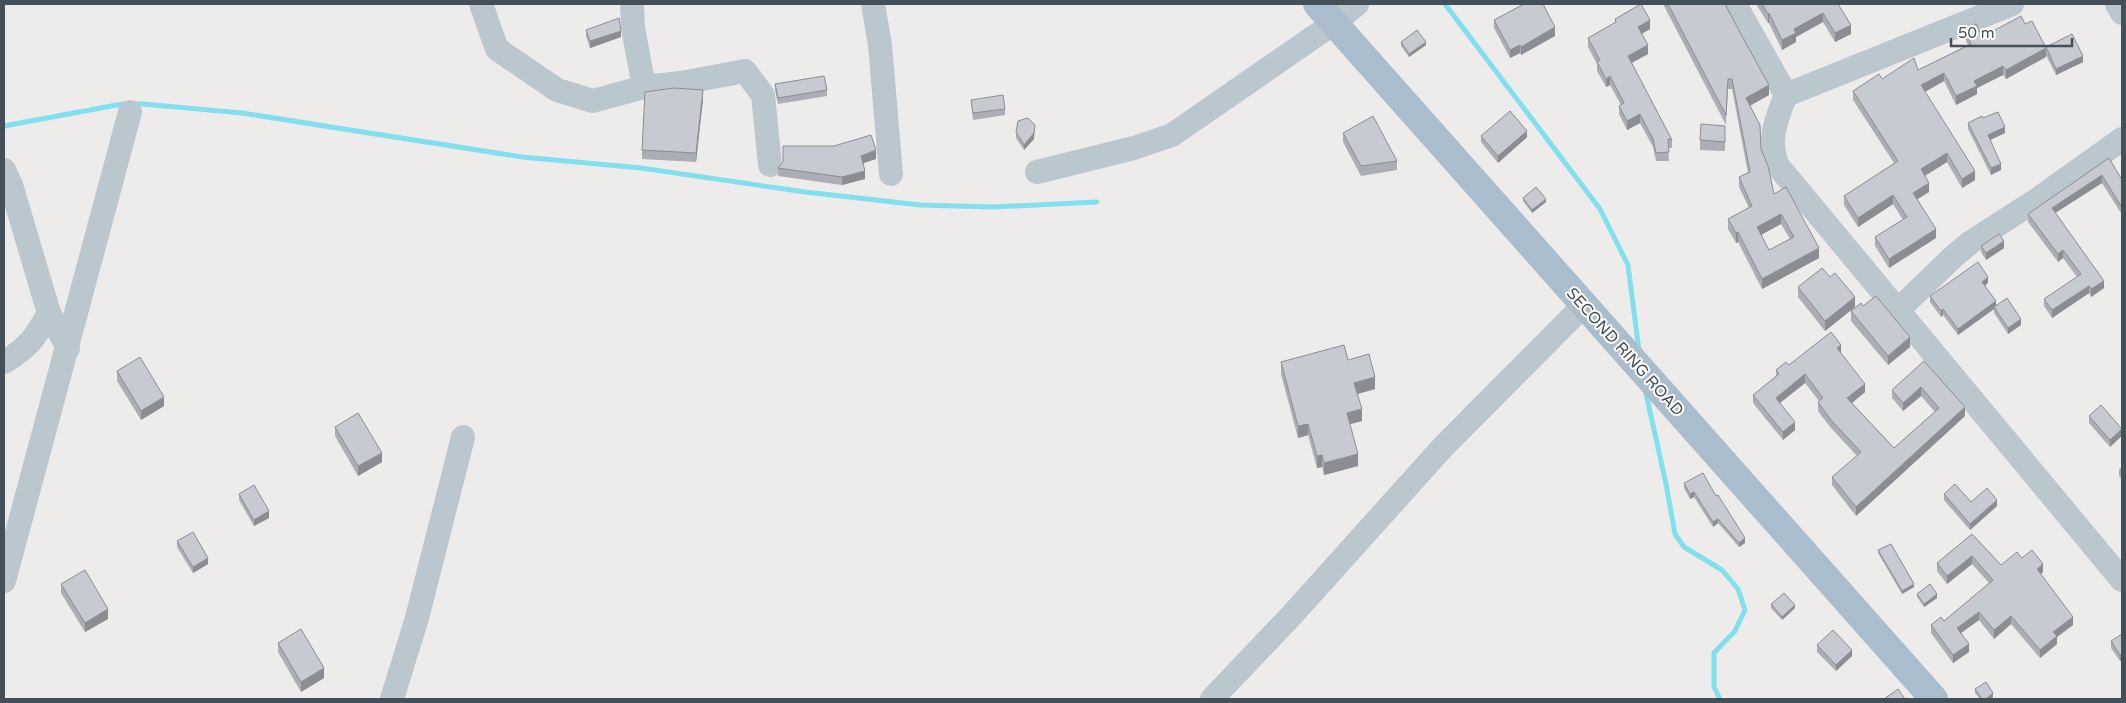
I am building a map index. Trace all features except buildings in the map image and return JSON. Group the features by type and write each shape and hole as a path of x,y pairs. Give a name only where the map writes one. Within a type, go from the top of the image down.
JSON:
{"main road":[{"name":"SECOND RING ROAD","path":"1326,14 1583,306 1656,385 1934,699"}],"street":[{"path":"481,4 497,49 557,90 593,101 644,87 681,83 745,71 763,95 770,165"},
{"path":"632,4 633,28 644,87"},
{"path":"873,4 880,45 891,174"},
{"path":"1037,172 1134,148 1172,135 1326,14 1357,4"},
{"path":"1735,4 1786,95"},
{"path":"2012,4 1786,95 1774,123 1772,154 1778,166 1897,311 2122,580"},
{"path":"2117,4 2122,13"},
{"path":"4,582 130,112"},
{"path":"1897,311 1971,242 2038,199 2122,139"},
{"path":"4,170 11,185 48,312 68,348"},
{"path":"1212,699 1291,616 1442,448 1583,306"},
{"path":"4,362 24,349 37,334 48,312"},
{"path":"392,699 416,618 463,437"}],"waterway":[{"path":"1445,4 1600,209 1628,265 1639,351"},
{"path":"4,126 122,104 143,104 242,113 522,157 641,168 805,192 920,205 993,207 1097,202"},
{"path":"1645,389 1675,534 1684,547 1722,570 1738,589 1745,610 1735,631 1714,653 1714,687 1720,699"}]}
